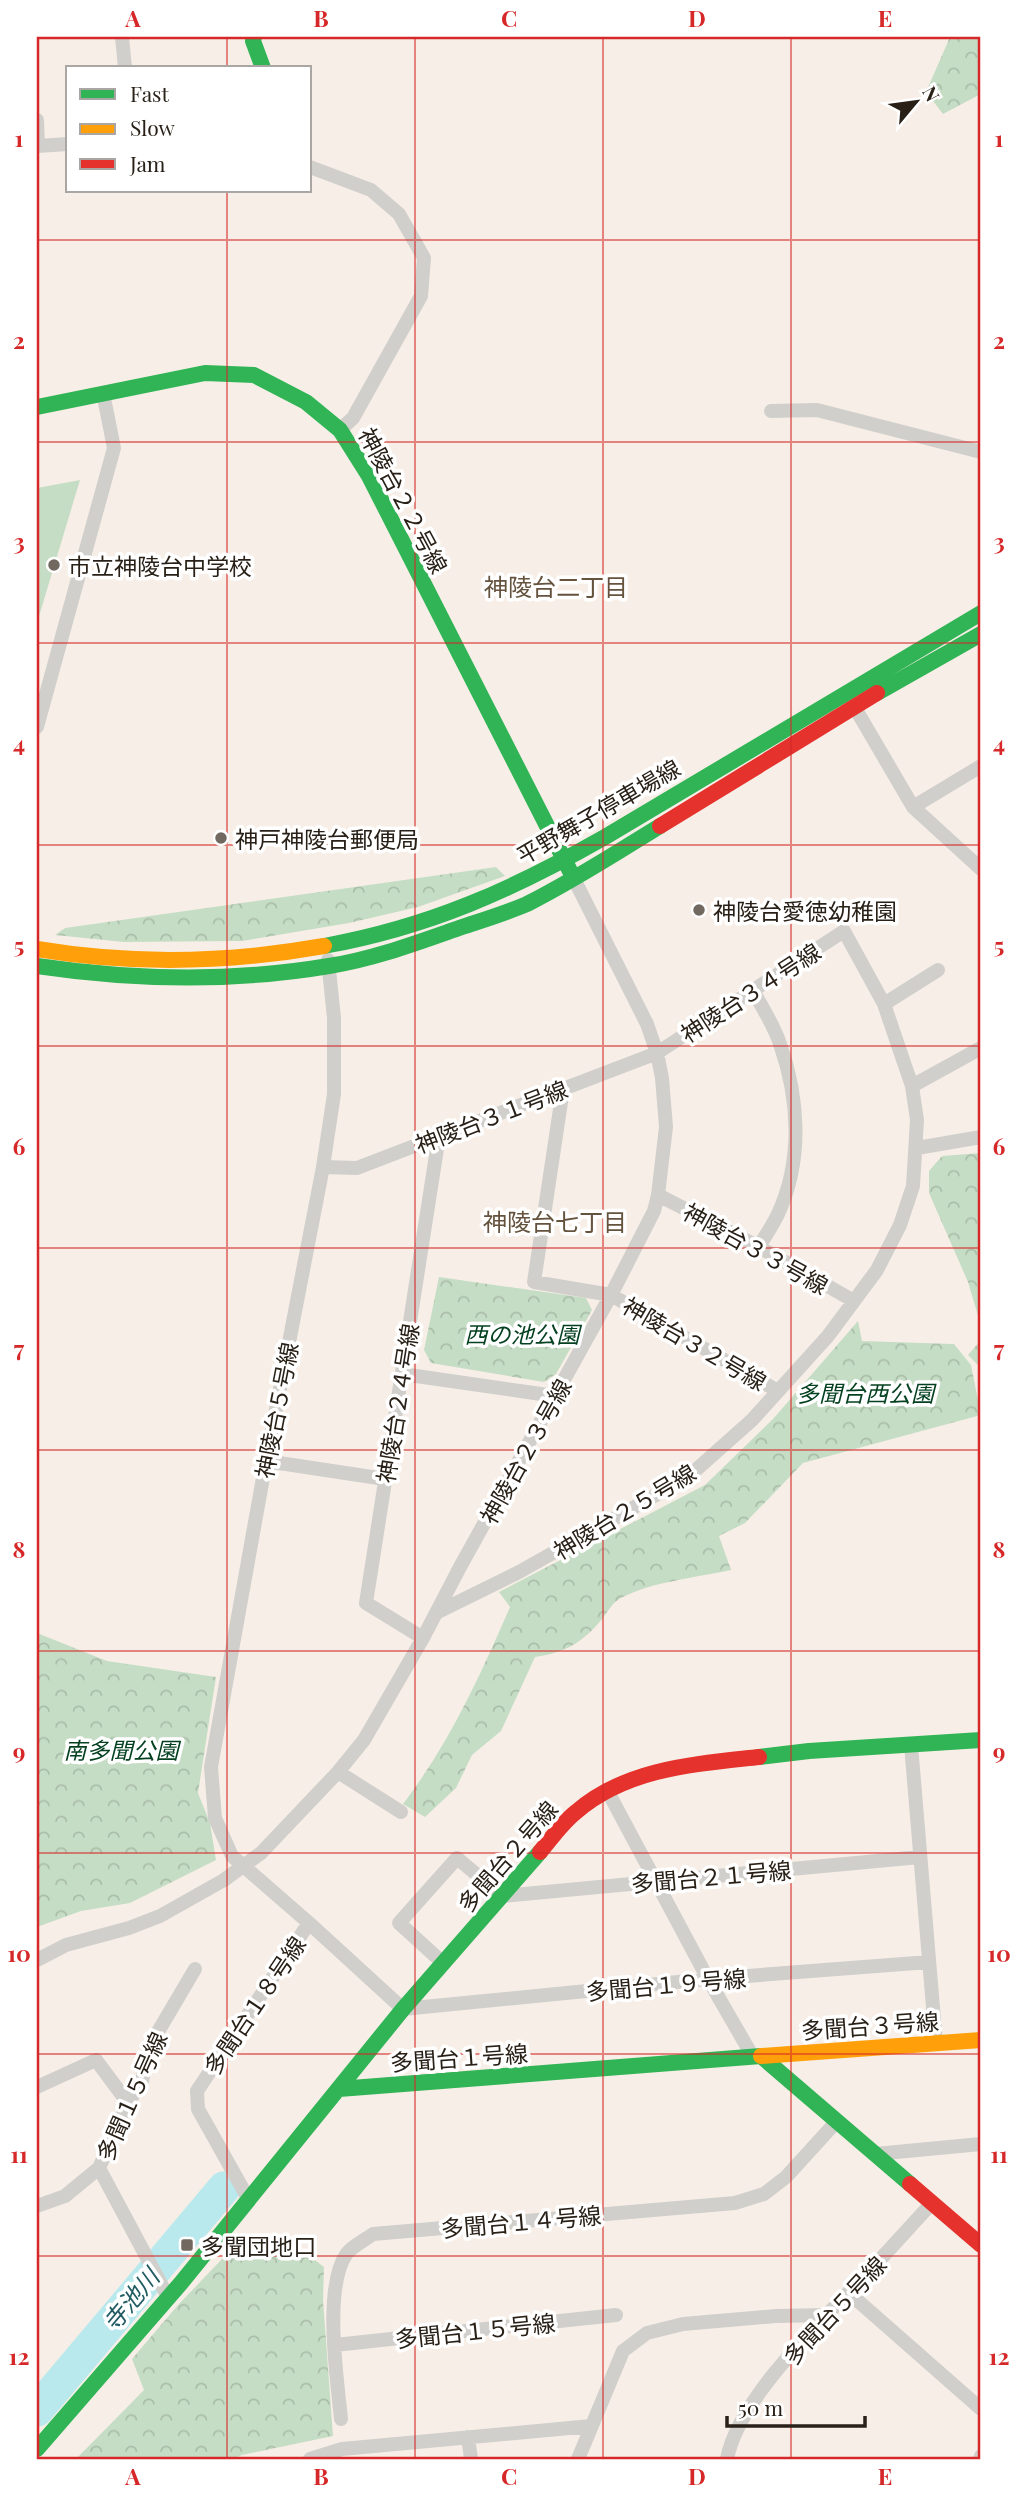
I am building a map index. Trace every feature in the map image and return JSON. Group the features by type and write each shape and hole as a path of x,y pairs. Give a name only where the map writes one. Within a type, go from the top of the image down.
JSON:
{"street":[{"path":"122,37 125,66"},
{"path":"254,37 262,66"},
{"path":"37,120 38,146 66,144"},
{"path":"312,168 372,190 399,214 424,258 421,296 353,418 340,430"},
{"name":"神陵台２２号線","path":"37,407 205,373 254,375 306,402 340,430 369,476 574,879"},
{"path":"37,727 114,448 103,393"},
{"path":"771,411 817,410 981,452"},
{"name":"平野舞子停車場線","path":"37,949 92,958 189,961 323,946 448,914 564,861 981,613"},
{"name":"平野舞子停車場線","path":"37,966 120,974 227,977 330,966 423,941 524,905 574,879 855,706 981,634"},
{"path":"845,692 913,807 981,869"},
{"path":"913,807 981,766"},
{"name":"神陵台２３号線","path":"37,1960 66,1945 129,1928 160,1916 225,1880 261,1853 338,1772 363,1740 423,1639 654,1211 666,1127 657,1053 648,1024 574,879"},
{"name":"神陵台３４号線","path":"657,1053 844,931"},
{"name":"神陵台２５号線","path":"438,1612 531,1565 688,1476 752,1420 828,1336 877,1270 900,1225 913,1186 918,1120 912,1086 884,1004 844,931"},
{"name":"神陵台５号線","path":"309,1923 232,1856 215,1818 211,1767 323,1167 334,1094 334,1018 330,966 323,946"},
{"path":"884,1004 938,970"},
{"path":"753,990 779,1041 794,1091 796,1139 789,1184 778,1215 759,1247"},
{"path":"912,1086 981,1048"},
{"name":"神陵台３１号線","path":"323,1167 356,1168 657,1053"},
{"path":"563,1089 534,1282 611,1295"},
{"name":"神陵台２４号線","path":"423,1639 366,1603 439,1136"},
{"path":"916,1148 981,1137"},
{"name":"神陵台３３号線","path":"658,1195 759,1247 854,1301"},
{"name":"神陵台３２号線","path":"611,1295 778,1391"},
{"path":"402,1374 555,1396"},
{"path":"266,1461 385,1479"},
{"name":"多聞台２号線","path":"340,2090 403,2009 575,1812 607,1790 647,1773 688,1765 809,1751 981,1741"},
{"path":"911,1745 936,2043"},
{"path":"338,1772 401,1812"},
{"path":"607,1790 708,1979 757,2056 980,2243"},
{"name":"多聞台２１号線","path":"502,1896 920,1857"},
{"path":"443,1963 399,1923 457,1858 502,1896"},
{"name":"多聞台１８号線","path":"249,2200 198,2109 197,2091 309,1923 403,2009"},
{"name":"多聞台１９号線","path":"403,2009 708,1979 929,1962"},
{"name":"多聞１５号線","path":"168,2297 99,2168 128,2103 142,2081 149,2047 195,1969"},
{"name":"多聞台３号線","path":"757,2056 981,2040"},
{"name":"多聞台１号線","path":"340,2090 757,2056"},
{"path":"37,2087 96,2060 128,2103"},
{"path":"37,2449 340,2090"},
{"name":"多聞台１４号線","path":"341,2419 335,2345 334,2280 348,2252 373,2234 735,2203 765,2194 786,2177 837,2121"},
{"path":"875,2154 981,2144"},
{"path":"37,2206 65,2196 99,2168"},
{"name":"多聞台５号線","path":"727,2459 730,2443 754,2399 826,2315 932,2203"},
{"path":"849,2293 981,2409"},
{"name":"多聞台１５号線","path":"335,2345 616,2315"},
{"path":"578,2459 624,2351 647,2333 683,2324 776,2316 826,2315"},
{"path":"310,2459 468,2437 591,2426"},
{"path":"468,2437 471,2459"}],"green space":[{"path":"950,37 981,37 981,94 943,114 926,92"},
{"path":"80,480 37,623 37,488"},
{"path":"496,867 505,876 418,907 349,923 242,941 124,942 55,935 65,928"},
{"path":"981,1153 981,1326 968,1282 929,1193 929,1171 942,1156"},
{"name":"西の池公園","path":"439,1277 586,1298 592,1310 556,1374 544,1382 431,1363 424,1350"},
{"name":"多聞台西公園","path":"858,1321 862,1341 954,1344 971,1365 981,1415 803,1463 745,1523 719,1536 731,1570 634,1592 616,1602 581,1640 556,1652 535,1657 501,1731 472,1755 456,1788 425,1817 403,1804 435,1758 487,1658 510,1607 499,1592 705,1485 773,1419"},
{"path":"981,1340 981,1362 978,1365 968,1355"},
{"name":"南多聞公園","path":"37,1633 107,1661 216,1677 198,1793 210,1823 216,1860 130,1903 81,1911 37,1927"},
{"path":"243,2237 275,2249 298,2247 324,2267 323,2300 333,2436 233,2459 76,2459 144,2390 132,2359 178,2305"}],"waterway":[{"name":"寺池川","path":"37,2410 224,2188"}],"traffic: fast":[{"path":"254,37 262,66"},
{"path":"37,407 205,373 254,375 306,402 340,430 369,476 570,871"},
{"path":"324,946 435,917 537,874 605,837 981,613"},
{"path":"877,693 981,634"},
{"path":"37,966 109,974 220,977 346,963 396,950 527,904 660,826"},
{"path":"759,1757 809,1751 981,1740"},
{"path":"37,2449 181,2283 403,2009 540,1852"},
{"path":"339,2089 761,2056 910,2184"}],"traffic: slow":[{"path":"37,949 109,958 180,960 252,956 324,946"},
{"path":"761,2056 981,2040"}],"traffic: jam":[{"path":"660,826 877,693"},
{"path":"540,1852 571,1816 596,1797 617,1786 639,1777 686,1766 759,1757"},
{"path":"910,2184 981,2245"}],"place":[{"name":"市立神陵台中学校","path":"54,565"},
{"name":"神戸神陵台郵便局","path":"221,838"},
{"name":"神陵台愛徳幼稚園","path":"699,910"},
{"name":"多聞団地口","path":"187,2245"}],"district":[{"name":"神陵台二丁目","path":"556,586"},
{"name":"神陵台七丁目","path":"555,1221"}]}
